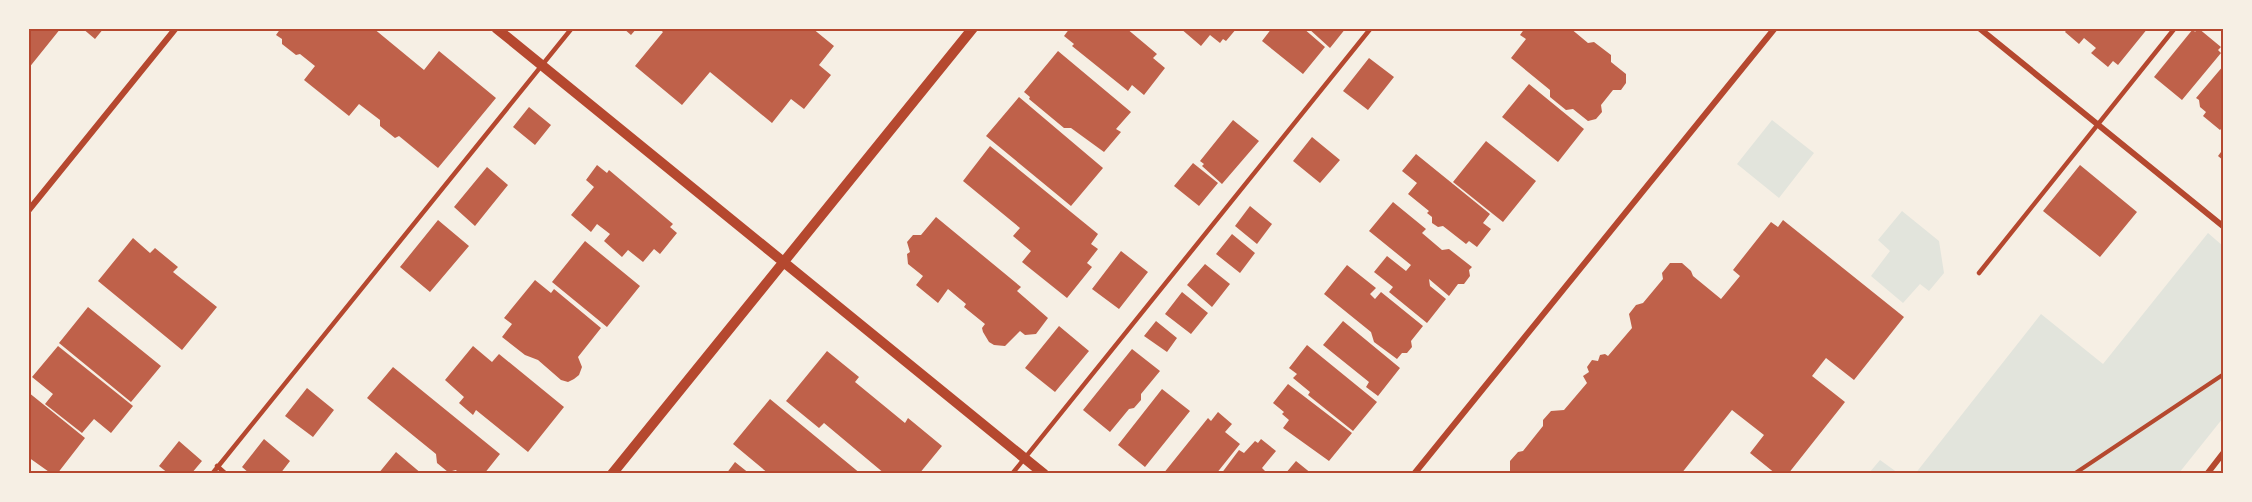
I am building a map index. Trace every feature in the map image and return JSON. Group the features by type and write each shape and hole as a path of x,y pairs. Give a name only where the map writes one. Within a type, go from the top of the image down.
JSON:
{"street":[{"path":"28,211 176,28"},
{"path":"496,28 1044,474"},
{"path":"612,474 973,28"},
{"path":"1414,474 1775,28"},
{"path":"1979,28 2223,227"},
{"path":"2207,474 2223,452"}],"lane":[{"path":"212,474 572,28"},
{"path":"1012,474 1371,28"},
{"path":"1979,273 2175,28"},
{"path":"218,466 226,474"}],"path":[{"path":"2074,474 2223,374"}],"shaded area":[{"path":"1772,120 1814,153 1779,198 1737,164"},
{"path":"1902,211 1939,241 1944,273 1929,291 1920,284 1903,303 1871,276 1890,251 1878,240"},
{"path":"2208,233 2223,246 2223,418 2179,473 1915,474 2041,314 2103,364"},
{"path":"1880,460 1898,473 1869,473"}],"building":[{"path":"28,28 61,28 28,69"},
{"path":"82,28 104,28 95,39"},
{"path":"281,28 373,28 424,70 439,51 496,98 438,168 399,136 395,138 380,126 380,120 359,104 349,116 304,80 315,66 282,44 282,39 276,35"},
{"path":"623,28 637,28 631,35"},
{"path":"658,28 812,28 834,46 819,65 831,75 804,109 791,99 772,123 710,72 682,105 635,66 663,32"},
{"path":"1070,28 1126,28 1157,54 1153,58 1165,68 1144,95 1132,85 1128,91 1072,46 1074,44 1064,36"},
{"path":"1180,28 1237,28 1226,41 1223,39 1220,43 1210,35 1201,46"},
{"path":"1272,28 1303,28 1325,47 1303,74 1262,41"},
{"path":"1308,28 1346,28 1330,48"},
{"path":"1525,28 1570,28 1588,43 1594,42 1611,55 1611,62 1626,74 1626,83 1621,90 1613,90 1601,105 1602,112 1596,119 1588,121 1573,109 1566,110 1550,97 1550,90 1511,58 1526,39 1520,35"},
{"path":"2068,28 2148,28 2118,65 2113,61 2108,67 2091,53 2096,48 2084,38 2079,44 2065,32"},
{"path":"2198,28 2221,47 2218,50 2221,53 2182,100 2154,77 2193,29 2195,32"},
{"path":"1058,51 1131,112 1116,129 1121,132 1104,152 1071,128 1064,128 1029,99 1030,97 1024,92"},
{"path":"1369,58 1394,77 1368,110 1343,91"},
{"path":"2224,65 2224,126 2220,130 2203,116 2206,112 2200,107 2199,100 2196,98"},
{"path":"1529,84 1584,129 1558,162 1502,117"},
{"path":"1019,97 1103,168 1071,206 986,136"},
{"path":"529,107 551,125 535,145 513,127"},
{"path":"1233,120 1259,141 1222,184 1202,166 1204,164 1200,161"},
{"path":"1312,137 1340,160 1320,183 1293,161"},
{"path":"1486,141 1536,181 1503,222 1453,182"},
{"path":"990,146 1098,234 1091,244 1098,249 1087,263 1092,267 1067,298 1022,262 1031,251 1013,236 1020,228 963,181"},
{"path":"2224,148 2224,161 2218,156"},
{"path":"1416,154 1490,214 1483,223 1491,229 1477,247 1469,241 1466,244 1443,226 1438,227 1432,223 1432,217 1427,213 1429,211 1408,194 1417,183 1402,171"},
{"path":"1193,163 1218,183 1199,206 1174,186"},
{"path":"597,165 607,173 609,170 673,224 670,227 677,233 660,254 654,249 643,262 628,250 622,257 604,241 610,234 597,224 591,232 571,215 594,187 586,180"},
{"path":"2080,165 2137,212 2100,257 2043,211"},
{"path":"487,167 508,185 475,226 454,207"},
{"path":"1393,202 1426,229 1422,233 1442,250 1449,249 1472,267 1469,270 1470,276 1464,284 1458,284 1449,296 1429,279 1430,286 1446,299 1427,323 1389,292 1393,287 1374,272 1387,256 1406,271 1411,265 1369,231"},
{"path":"1250,206 1272,224 1257,244 1235,226"},
{"path":"936,217 1021,287 1017,291 1048,318 1036,334 1025,335 1020,331 1005,346 994,345 989,342 983,332 982,328 985,324 964,307 966,304 948,289 938,303 916,285 923,276 908,264 907,254 910,252 907,242 913,235 921,235"},
{"path":"438,220 469,246 430,292 400,267"},
{"path":"1783,220 1904,317 1854,380 1826,358 1812,376 1845,402 1788,474 1776,474 1750,453 1764,435 1732,410 1681,474 1510,472 1510,461 1518,452 1523,451 1543,426 1543,420 1551,411 1564,410 1587,383 1583,376 1589,372 1587,367 1592,360 1598,361 1600,355 1608,356 1632,328 1629,314 1636,305 1643,303 1663,279 1662,273 1670,263 1682,263 1693,276 1721,299 1740,276 1733,270 1771,222 1778,227"},
{"path":"1232,234 1255,253 1240,273 1216,254"},
{"path":"133,238 150,253 155,248 178,267 173,272 217,307 182,350 98,281"},
{"path":"585,241 640,286 607,327 552,282"},
{"path":"1121,251 1148,272 1119,309 1092,289"},
{"path":"1205,264 1230,284 1212,307 1187,285"},
{"path":"1347,265 1376,288 1370,294 1375,299 1381,292 1423,326 1411,341 1412,347 1407,353 1402,353 1397,359 1374,342 1371,332 1324,294"},
{"path":"535,280 551,293 554,289 601,328 578,357 582,367 579,375 568,382 561,380 538,360 525,355 502,337 512,324 504,318"},
{"path":"1182,292 1208,313 1191,334 1165,314"},
{"path":"88,307 161,366 131,402 59,343"},
{"path":"1156,321 1177,338 1167,352 1144,336"},
{"path":"1343,321 1400,368 1378,396 1366,387 1369,382 1323,345"},
{"path":"1059,326 1089,351 1055,392 1025,368"},
{"path":"1307,345 1377,402 1353,431 1308,395 1310,392 1293,378 1297,374 1289,368"},
{"path":"58,346 133,406 111,433 94,419 82,433 45,404 53,394 32,377"},
{"path":"473,346 492,362 499,354 564,407 528,452 476,410 473,415 459,403 464,397 445,380"},
{"path":"1132,349 1160,371 1141,394 1141,400 1134,408 1129,409 1110,432 1083,410"},
{"path":"827,351 859,377 855,382 905,423 908,418 942,446 919,474 885,474 824,423 819,428 786,401"},
{"path":"393,367 500,454 484,474 459,474 456,470 448,472 437,463 436,454 367,398"},
{"path":"1288,384 1352,433 1329,461 1283,428 1289,420 1282,414 1284,412 1273,403"},
{"path":"307,388 334,410 313,437 285,416"},
{"path":"1162,389 1190,411 1145,467 1118,445"},
{"path":"28,392 85,438 57,474 52,474 28,457"},
{"path":"770,399 861,474 769,474 733,444"},
{"path":"1218,412 1232,424 1225,432 1240,444 1216,474 1163,474 1208,418 1211,421"},
{"path":"264,439 290,461 280,474 250,474 242,467"},
{"path":"1261,439 1276,451 1262,468 1266,472 1264,474 1221,474 1239,450 1244,453 1255,441 1258,443"},
{"path":"179,441 202,461 191,474 169,474 159,466"},
{"path":"396,452 422,474 378,474"},
{"path":"1296,461 1312,474 1285,474"},
{"path":"735,462 750,474 726,474"}]}
